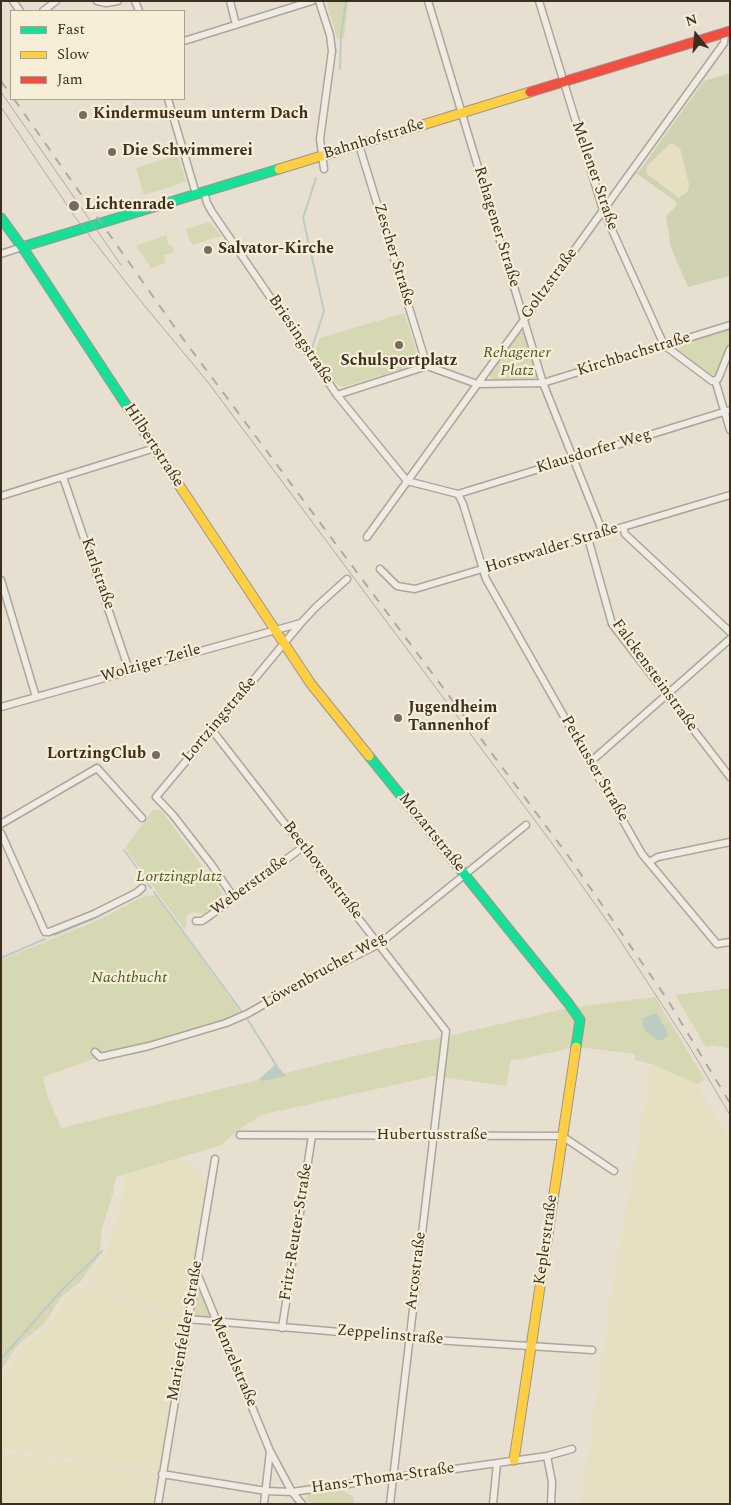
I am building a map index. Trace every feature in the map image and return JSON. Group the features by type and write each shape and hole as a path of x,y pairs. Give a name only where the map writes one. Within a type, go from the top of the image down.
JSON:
{"street":[{"path":"44,10 56,1"},
{"path":"97,1 106,3 118,1"},
{"path":"230,1 236,24"},
{"path":"185,41 312,1"},
{"path":"319,1 330,35 331,60 320,139 324,169"},
{"name":"Rehagener Straße","path":"428,1 543,382 603,533"},
{"name":"Mellener Straße","path":"539,1 602,210 664,345"},
{"name":"Bahnhofstraße","path":"22,247 727,32"},
{"name":"Goltzstraße","path":"368,537 406,481 722,45 726,39 727,32"},
{"name":"Briesingstraße","path":"168,100 200,193 337,395 406,481"},
{"name":"Zescher Straße","path":"359,145 427,366"},
{"name":"Hilbertstraße","path":"1,218 284,644"},
{"path":"1,254 22,247"},
{"name":"Kirchbachstraße","path":"477,384 543,382 730,325"},
{"path":"664,345 712,381 718,379 730,349"},
{"path":"337,395 427,366 477,384"},
{"path":"715,380 727,411 730,430"},
{"name":"Klausdorfer Weg","path":"458,494 727,411"},
{"path":"1,496 155,448"},
{"name":"Karlstraße","path":"63,477 130,670"},
{"path":"406,481 458,494"},
{"name":"Petkusser Straße","path":"458,494 486,579 642,854 717,944 730,942"},
{"name":"Horstwalder Straße","path":"380,568 396,586 411,590 730,495"},
{"path":"623,527 625,534 730,632"},
{"name":"Falckensteinstraße","path":"588,538 612,624 730,777"},
{"path":"284,644 301,622 347,579"},
{"path":"1,580 36,697"},
{"name":"Wolziger Zeile","path":"1,707 301,622"},
{"path":"589,761 596,758 730,639"},
{"name":"Lortzingstraße","path":"234,898 220,876 174,815 156,797 284,644"},
{"name":"Mozartstraße","path":"284,644 311,684 580,1020"},
{"name":"Beethovenstraße","path":"212,730 445,1029 445,1038"},
{"path":"1,824 97,768 142,818"},
{"name":"Löwenbrucher Weg","path":"95,1052 100,1057 149,1046 236,1020 296,986 379,944 526,825"},
{"path":"1,833 45,932 94,914 136,893 142,888"},
{"path":"649,862 658,857 730,842"},
{"name":"Weberstraße","path":"196,921 202,921 303,847"},
{"name":"Keplerstraße","path":"514,1460 580,1020"},
{"name":"Arcostraße","path":"390,1504 445,1038"},
{"name":"Hubertusstraße","path":"240,1135 562,1136"},
{"name":"Fritz-Reuter-Straße","path":"282,1328 312,1136"},
{"path":"562,1136 614,1171"},
{"name":"Marienfelder Straße","path":"158,1504 187,1319 215,1159"},
{"name":"Menzelstraße","path":"196,1275 199,1278 270,1451 292,1492 302,1504"},
{"name":"Zeppelinstraße","path":"187,1319 409,1338 592,1350"},
{"name":"Hans-Thoma-Straße","path":"162,1474 266,1490 292,1492 394,1476 547,1456 572,1449"},
{"name":"Menzelstraße","path":"264,1504 270,1451"},
{"path":"547,1456 552,1482 551,1504"},
{"path":"492,1504 497,1463"}],"shaded area":[{"path":"672,143 680,148 689,184 688,190 679,198 646,174 647,166"},
{"path":"657,1014 667,1031 668,1035 662,1040 657,1040 646,1032 642,1024 643,1018"},
{"path":"276,1064 286,1076 262,1081 259,1079"},
{"path":"652,1064 697,1084 730,1140 730,1504 581,1504 612,1289"},
{"path":"177,1159 187,1161 197,1170 203,1177 205,1187 196,1254 184,1318 168,1315 144,1306 95,1285 89,1278 108,1249 112,1228 123,1202 124,1173"},
{"path":"88,1285 150,1311 184,1320 160,1472 1,1449 1,1376 9,1368 23,1345 47,1328 67,1296"},
{"path":"1,1452 156,1474 159,1477 155,1504 1,1504"}],"green space":[{"path":"326,1 348,1 344,38 337,38"},
{"path":"730,73 730,276 688,287 671,248 666,216 677,205 674,200 637,174 704,81","holes":["671,143 680,148 689,184 688,191 679,198 646,173 647,166"]},
{"path":"178,155 186,182 144,195 136,168"},
{"path":"210,222 222,237 216,237 193,245 192,242 190,243 186,229"},
{"path":"166,235 169,245 172,245 174,252 164,255 166,263 151,268 136,246"},
{"path":"404,313 419,359 416,365 343,387 336,384 314,352 320,338"},
{"path":"727,329 730,331 730,341 716,374 709,376 678,352 680,344"},
{"name":"Rehagener Platz","path":"520,331 524,332 537,376 533,380 492,380 489,374"},
{"name":"Lortzingplatz","path":"153,810 161,810 222,892 221,900 203,914 192,912 186,917 186,927 184,929 125,848"},
{"name":"Nachtbucht","path":"155,895 240,1012 228,1019 102,1056 43,1077 48,1097 61,1128 392,1047 449,1036 568,1008 655,997 705,1080 697,1084 652,1064 635,1060 635,1054 577,1047 516,1060 511,1059 506,1086 434,1076 261,1115 221,1145 116,1177 102,1228 99,1256 81,1281 60,1298 45,1323 16,1347 1,1371 1,960 101,919 142,897"},
{"path":"730,988 730,1049 712,1045 706,1047 675,995"},
{"path":"200,1286 211,1315 208,1318 190,1316 195,1287"},
{"path":"342,1490 353,1496 355,1504 313,1504 305,1498 309,1494"}],"waterway":[{"path":"340,69 341,36 346,1"},
{"path":"312,348 324,311 303,218 316,178"},
{"path":"124,850 151,888"},
{"path":"154,892 242,1012"},
{"path":"136,896 141,894"},
{"path":"55,935 97,917 127,901"},
{"path":"1,958 45,939"},
{"path":"248,1020 276,1065"},
{"path":"1,1359 62,1290 102,1251"}],"tram line":[{"path":"1,92 121,265"},
{"path":"1,107 75,217 139,299 207,381 551,842 614,931 689,1046 730,1115"}],"railway":[{"path":"1,81 10,94"},
{"path":"15,100 178,332 569,857 667,999 730,1103"}],"traffic: fast":[{"path":"22,247 279,169"},
{"path":"1,218 27,254 175,479"},
{"path":"369,756 569,1004 580,1020 576,1047"}],"traffic: slow":[{"path":"279,169 530,92"},
{"path":"175,479 311,684 369,756"},
{"path":"514,1460 576,1047"}],"traffic: jam":[{"path":"530,92 730,31"}],"place":[{"name":"Kindermuseum unterm Dach","path":"83,115"},
{"name":"Die Schwimmerei","path":"112,152"},
{"name":"Lichtenrade","path":"74,206"},
{"name":"Salvator-Kirche","path":"208,250"},
{"name":"Schulsportplatz","path":"399,345"},
{"name":"Jugendheim Tannenhof","path":"398,718"},
{"name":"LortzingClub","path":"156,755"}]}
